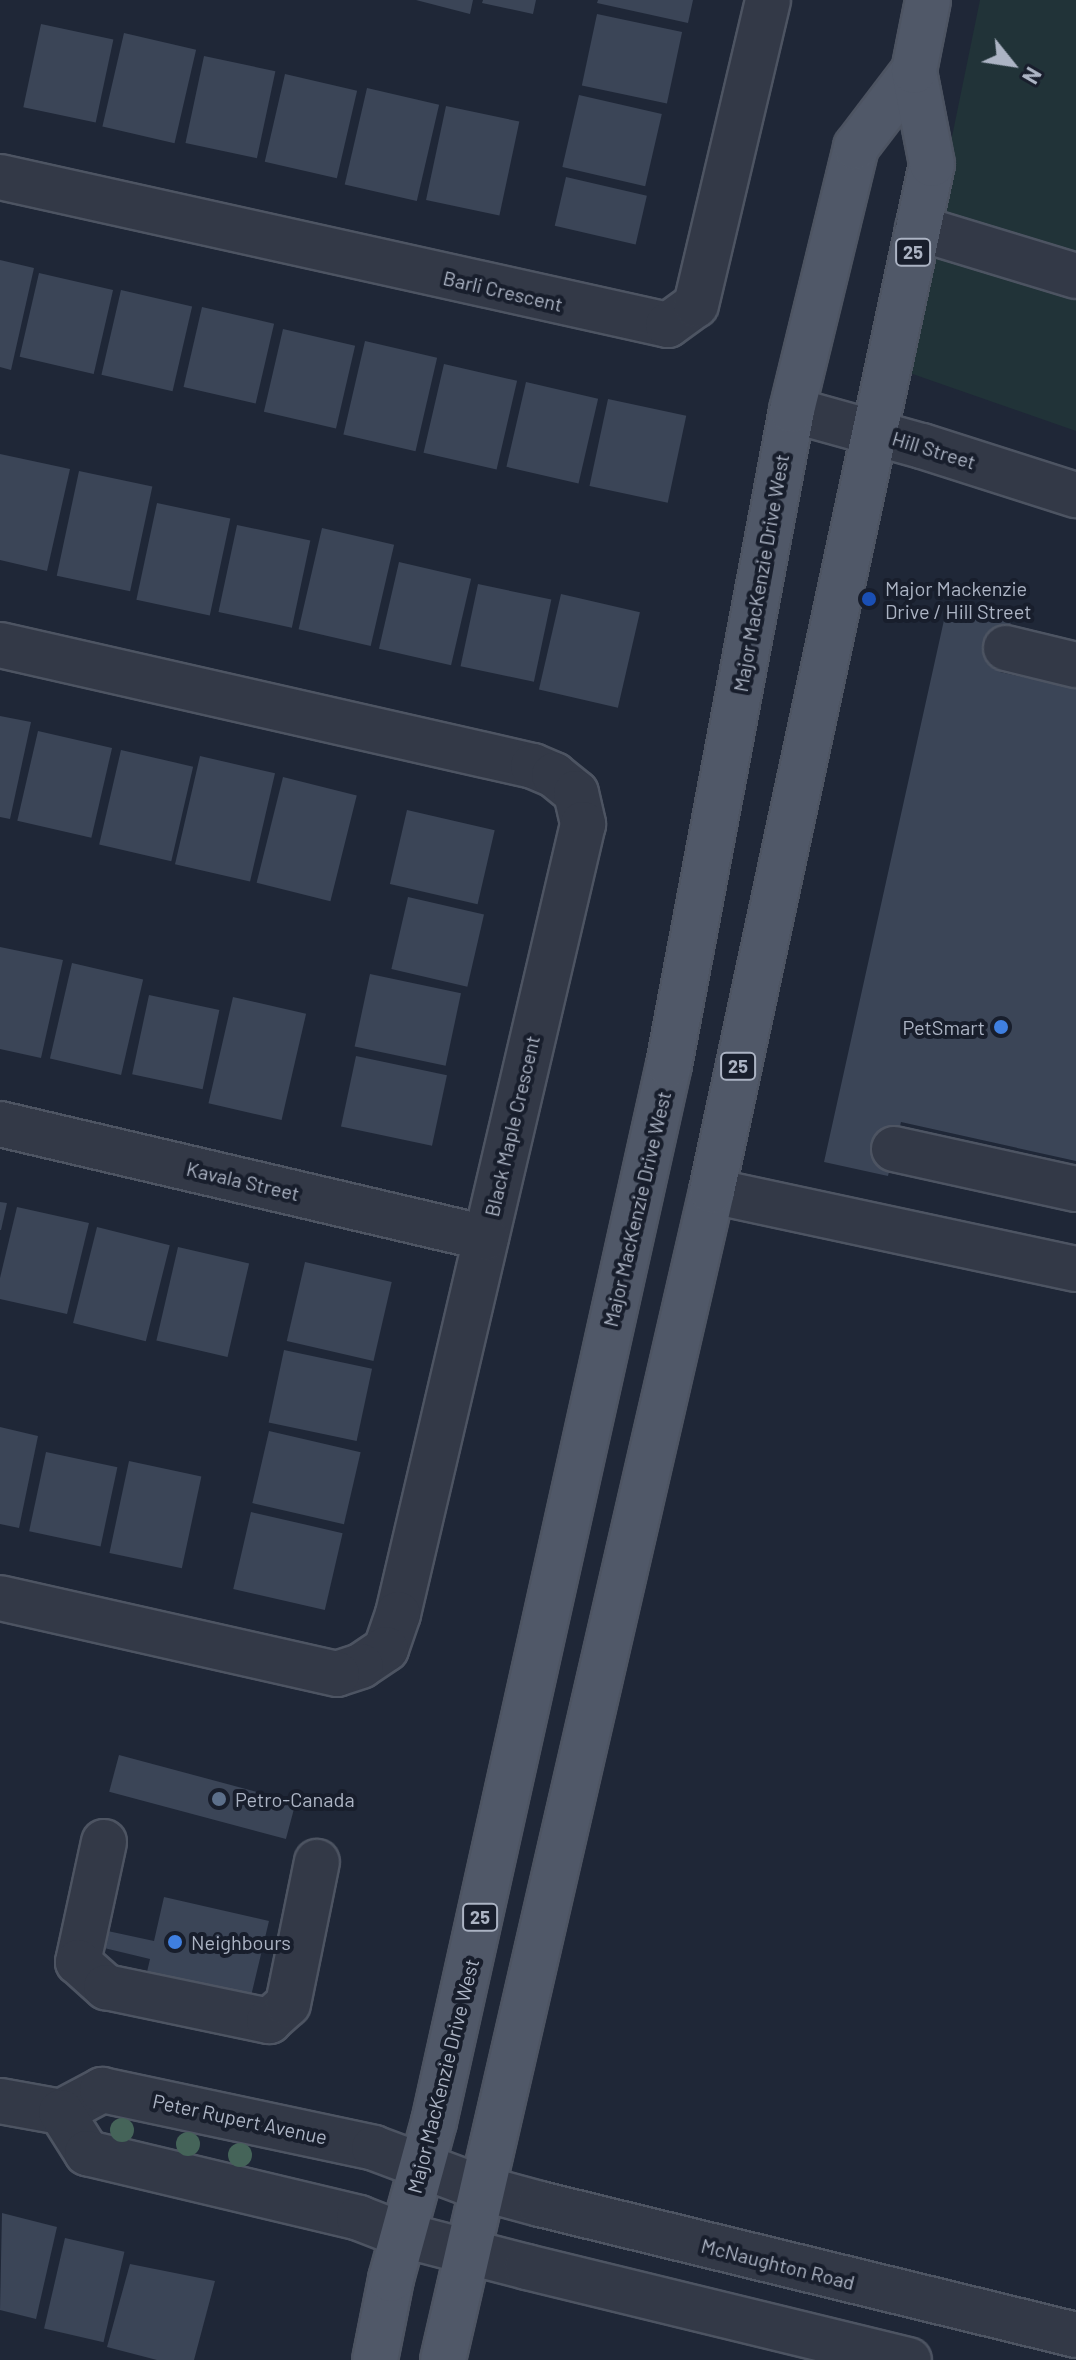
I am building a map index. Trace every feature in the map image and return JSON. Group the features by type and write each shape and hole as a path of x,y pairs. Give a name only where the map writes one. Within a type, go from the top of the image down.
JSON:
{"main road":[{"name":"Major MacKenzie Drive West","path":"443,2360 712,1191 932,164 914,71 928,0"},
{"name":"Major MacKenzie Drive West","path":"375,2360 669,1065 792,410 856,147 914,71"}],"street":[{"name":"Barli Crescent","path":"0,177 668,325 696,305 768,0"},
{"path":"918,228 1076,276"},
{"name":"Hill Street","path":"792,410 1076,495"},
{"name":"Black Maple Crescent","path":"0,645 533,766 554,775 576,793 583,824 398,1614 386,1649 361,1666 337,1674 0,1598"},
{"path":"1006,648 1076,665"},
{"name":"Kavala Street","path":"0,1124 486,1238"},
{"path":"894,1149 1076,1189"},
{"path":"712,1191 1076,1269"},
{"path":"104,1842 78,1962 106,1987 269,2021 288,2004 317,1862"},
{"name":"Peter Rupert Avenue","path":"61,2112 102,2090 374,2148 481,2188"},
{"path":"0,2101 61,2112 87,2153 359,2218 403,2235 909,2360"},
{"name":"McNaughton Road","path":"481,2188 974,2313 1076,2335"}],"shaded area":[{"path":"980,0 1076,0 1076,431 904,371"}],"building":[{"path":"416,0 473,0 470,14"},
{"path":"483,0 536,0 533,14 482,3"},
{"path":"598,0 693,0 688,23 597,3"},
{"path":"597,14 682,32 667,103 582,85"},
{"path":"41,24 113,39 96,123 23,107"},
{"path":"124,33 196,50 175,143 102,127"},
{"path":"204,56 275,71 257,158 185,143"},
{"path":"285,74 357,91 337,178 265,162"},
{"path":"367,88 439,105 417,201 345,184"},
{"path":"579,95 662,114 645,186 562,167"},
{"path":"446,106 519,122 499,215 426,200"},
{"path":"566,177 647,196 636,244 555,226"},
{"path":"0,260 34,268 11,370 0,367"},
{"path":"39,273 113,290 94,374 20,357"},
{"path":"121,290 192,306 173,391 101,375"},
{"path":"202,307 274,324 256,404 184,387"},
{"path":"283,329 355,346 336,428 264,412"},
{"path":"365,341 437,358 416,451 343,435"},
{"path":"444,364 517,381 497,470 424,453"},
{"path":"526,382 598,399 579,483 506,467"},
{"path":"608,399 686,416 668,503 589,486"},
{"path":"0,454 70,469 47,571 0,560"},
{"path":"79,471 152,487 130,591 57,576"},
{"path":"157,503 230,519 210,615 136,600"},
{"path":"237,525 310,541 292,628 218,612"},
{"path":"322,528 394,545 371,646 299,629"},
{"path":"399,562 471,579 451,665 379,649"},
{"path":"478,584 551,600 534,682 461,666"},
{"path":"561,594 640,612 618,708 539,689"},
{"path":"948,602 1012,617 1000,672 1076,689 1076,1161 901,1122 888,1176 824,1162"},
{"path":"0,716 31,722 10,819 0,817"},
{"path":"38,731 112,748 91,838 17,821"},
{"path":"121,750 193,767 171,861 99,845"},
{"path":"200,756 275,773 250,881 175,864"},
{"path":"283,777 357,795 330,901 257,883"},
{"path":"407,810 495,830 478,904 390,884"},
{"path":"408,897 484,915 467,987 391,969"},
{"path":"0,947 63,960 41,1058 0,1049"},
{"path":"72,963 143,979 121,1075 50,1058"},
{"path":"370,974 461,993 446,1066 355,1046"},
{"path":"149,995 219,1010 203,1089 132,1074"},
{"path":"233,997 306,1014 282,1120 208,1103"},
{"path":"356,1056 447,1075 432,1146 341,1126"},
{"path":"0,1202 7,1203 1,1230 0,1230"},
{"path":"17,1207 89,1223 67,1314 0,1299 0,1278"},
{"path":"97,1227 170,1245 146,1341 73,1323"},
{"path":"178,1247 249,1263 228,1357 156,1341"},
{"path":"305,1262 392,1282 373,1361 287,1341"},
{"path":"284,1350 372,1369 357,1441 269,1422"},
{"path":"0,1427 38,1436 19,1528 0,1524"},
{"path":"269,1431 361,1452 344,1524 252,1503"},
{"path":"46,1452 117,1467 101,1546 29,1531"},
{"path":"129,1461 201,1476 182,1568 109,1553"},
{"path":"251,1512 343,1533 325,1610 233,1589"},
{"path":"119,1755 296,1802 286,1839 109,1792"},
{"path":"164,1897 269,1921 251,1996 147,1972 150,1959 100,1947 103,1930 154,1941"},
{"path":"2,2213 57,2227 36,2319 0,2310"},
{"path":"65,2238 124,2252 104,2342 44,2329"},
{"path":"130,2264 215,2281 194,2360 157,2360 107,2347"}],"place":[{"name":"Major Mackenzie Drive / Hill Street","path":"869,599"},
{"name":"PetSmart","path":"1001,1027"},
{"name":"Petro-Canada","path":"219,1799"},
{"name":"Neighbours","path":"175,1942"}]}
